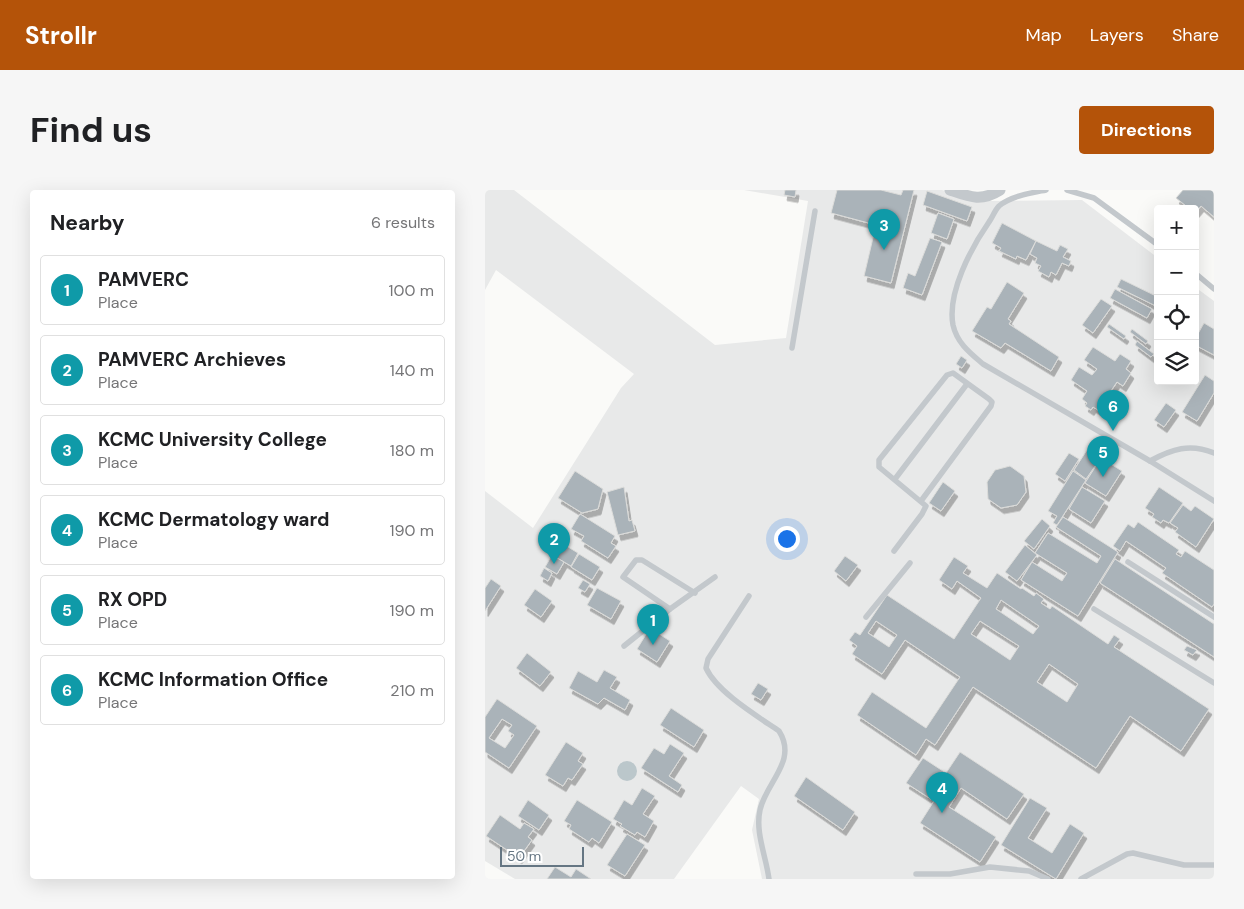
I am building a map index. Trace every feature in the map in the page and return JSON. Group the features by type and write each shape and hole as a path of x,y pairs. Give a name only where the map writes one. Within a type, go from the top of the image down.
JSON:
{"street":[{"path":"950,190 978,198 990,197 1000,190"}],"lane":[{"path":"1046,190 1025,194 999,206 976,242 961,274 953,311 953,326 963,346 983,364 1150,461 1214,501"},
{"path":"1067,190 1094,198 1154,242"},
{"path":"792,348 815,211"},
{"path":"1199,276 1214,289"},
{"path":"894,551 926,506 879,467 879,460 947,374 953,373 989,399 991,406 921,500"},
{"path":"895,479 967,384"},
{"path":"1150,461 1178,448 1194,447 1214,452"},
{"path":"670,609 623,578 636,560 642,560 695,593"},
{"path":"1128,562 1214,617"},
{"path":"866,617 910,563"},
{"path":"624,646 670,609 715,577"},
{"path":"749,596 708,659 706,668 710,677 724,690 779,731 783,737 786,753 784,761 767,791 760,811 759,828 769,879"},
{"path":"1094,610 1214,683"},
{"path":"1081,879 1127,854 1133,853 1185,865 1214,865"},
{"path":"916,874 949,874 990,867 1029,871 1048,879"}],"shaded area":[{"path":"485,190 514,190 715,345 786,338 808,201 744,190 942,190 982,201 1082,200 1154,255 1154,385 1199,385 1199,290 1214,301 1214,879 762,879 752,830 759,799 741,786 674,879 515,879 485,861 485,491 533,528 621,388 634,374 496,270 485,290"},
{"path":"627,761 634,764 637,771 634,778 627,781 620,778 617,771 620,764"}],"building":[{"path":"785,190 796,190 795,197 784,195"},
{"path":"837,190 881,190 901,195 903,190 914,190 891,283 864,276 876,225 831,213"},
{"path":"1183,190 1214,190 1214,217 1201,206 1199,208 1199,205 1185,205 1176,198"},
{"path":"927,191 972,207 967,221 923,205"},
{"path":"938,213 954,219 947,239 931,233"},
{"path":"1002,223 1036,241 1026,260 1017,256 1016,259 999,251 1001,248 992,243"},
{"path":"930,238 942,242 922,295 903,288 908,273 915,276"},
{"path":"1036,241 1057,251 1060,245 1068,249 1063,257 1071,261 1069,266 1062,263 1056,275 1051,272 1049,277 1038,271 1041,266 1035,263 1037,258 1030,254"},
{"path":"1121,279 1154,295 1154,305 1117,287"},
{"path":"1007,282 1024,293 1008,319 1011,321 1009,324 1059,357 1051,371 1005,343 1001,348 972,331 987,307 991,309"},
{"path":"1115,289 1152,309 1147,318 1110,298"},
{"path":"1101,299 1112,306 1093,333 1082,325"},
{"path":"1204,323 1214,329 1214,355 1199,347 1199,332"},
{"path":"1109,324 1126,336 1124,339 1107,327"},
{"path":"1132,329 1148,341 1146,344 1130,332"},
{"path":"1137,341 1154,354 1151,357 1135,345"},
{"path":"1093,347 1115,361 1120,354 1131,361 1126,369 1131,373 1123,386 1117,382 1098,410 1093,407 1091,410 1085,406 1087,403 1082,399 1087,391 1071,380 1079,367 1092,375 1097,369 1084,360"},
{"path":"961,356 967,360 962,368 956,364"},
{"path":"1205,375 1214,381 1214,393 1197,421 1182,412"},
{"path":"1166,403 1176,410 1164,427 1154,420"},
{"path":"1087,450 1100,459 1086,479 1074,470"},
{"path":"1069,453 1079,459 1065,481 1055,474"},
{"path":"1101,458 1122,471 1106,496 1085,483"},
{"path":"1010,466 1024,476 1026,492 1017,505 1001,508 988,499 987,482 995,470"},
{"path":"575,471 603,489 598,509 582,513 558,498"},
{"path":"1073,471 1086,480 1057,525 1053,523 1057,516 1048,511"},
{"path":"943,482 955,491 941,511 929,503"},
{"path":"624,487 629,521 632,520 635,531 618,535 607,492"},
{"path":"1082,487 1105,501 1091,523 1069,509"},
{"path":"1159,487 1183,503 1169,523 1163,520 1161,523 1152,517 1154,514 1145,508"},
{"path":"1183,505 1191,511 1195,506 1214,519 1196,547 1175,532 1178,528 1170,523"},
{"path":"580,514 615,536 611,543 616,546 608,558 581,541 584,536 571,529"},
{"path":"1063,517 1118,552 1078,616 1021,580 1032,562 1062,581 1067,573 1035,553 1048,533 1097,563 1101,556 1056,527"},
{"path":"1042,519 1050,526 1034,549 1024,541"},
{"path":"1138,522 1179,550 1176,554 1181,557 1185,551 1214,570 1214,604 1212,607 1162,573 1166,568 1126,541 1120,551 1113,546 1128,524 1134,528"},
{"path":"560,542 578,553 571,566 552,555"},
{"path":"1025,545 1037,555 1017,581 1005,572"},
{"path":"579,554 600,567 592,580 571,567"},
{"path":"552,555 564,562 557,574 545,567"},
{"path":"845,556 858,565 846,581 834,571"},
{"path":"954,557 968,566 963,573 987,588 997,573 1034,596 1036,593 1044,599 1041,603 1050,609 1052,606 1108,644 1114,635 1120,639 1114,647 1209,709 1181,751 1130,716 1096,768 973,687 935,745 926,739 916,755 857,715 872,692 926,728 960,677 905,640 882,674 852,654 857,646 849,640 855,632 860,635 887,595 954,639 981,598 957,581 952,589 939,580","holes":["1001,600 1039,626 1033,634 996,609","876,621 897,635 889,647 868,633","980,621 1019,646 1010,660 971,634","1049,664 1078,684 1067,702 1037,682"]},
{"path":"1115,559 1214,624 1214,657 1100,583"},
{"path":"544,568 552,573 548,581 540,576"},
{"path":"491,579 501,586 485,611 485,588"},
{"path":"583,580 590,584 585,592 578,588"},
{"path":"597,588 621,601 611,619 587,605"},
{"path":"535,589 552,601 541,617 524,605"},
{"path":"650,628 670,641 657,662 637,649"},
{"path":"1187,646 1197,650 1193,655 1184,650"},
{"path":"527,653 551,672 540,686 516,668"},
{"path":"604,670 617,677 610,688 630,700 625,710 604,698 598,704 569,688 578,671 597,682"},
{"path":"758,683 768,689 761,700 751,694"},
{"path":"497,699 537,726 509,768 485,752 485,717","holes":["502,719 512,725 508,731 514,735 505,748 489,738"]},
{"path":"671,708 704,730 694,747 660,725"},
{"path":"566,742 583,753 578,761 583,764 572,780 568,778 563,786 545,775"},
{"path":"670,744 684,753 669,776 682,785 678,792 641,768 654,748 664,754"},
{"path":"960,752 1024,794 1007,819 961,788 949,807 996,837 980,862 920,823 934,801 906,783 923,758 946,773"},
{"path":"806,777 855,812 843,830 794,796"},
{"path":"642,788 655,796 643,814 654,821 645,837 637,832 635,835 620,826 622,824 613,819 624,800 632,805"},
{"path":"1030,798 1047,808 1028,838 1052,853 1070,824 1084,833 1056,879 1001,845"},
{"path":"528,800 549,815 539,830 518,816"},
{"path":"577,800 612,822 599,843 592,838 589,842 569,829 571,825 564,821"},
{"path":"500,815 520,829 524,823 534,829 528,837 532,840 519,858 486,836"},
{"path":"627,834 645,845 625,876 607,865"},
{"path":"555,867 571,877 576,869 591,879 547,879"}],"place":[{"name":"KCMC University College","path":"884,250"},
{"name":"KCMC Information Office","path":"1113,431"},
{"name":"RX OPD","path":"1103,477"},
{"name":"PAMVERC Archieves","path":"554,564"},
{"name":"PAMVERC","path":"653,645"},
{"name":"KCMC Dermatology ward","path":"942,813"}]}
